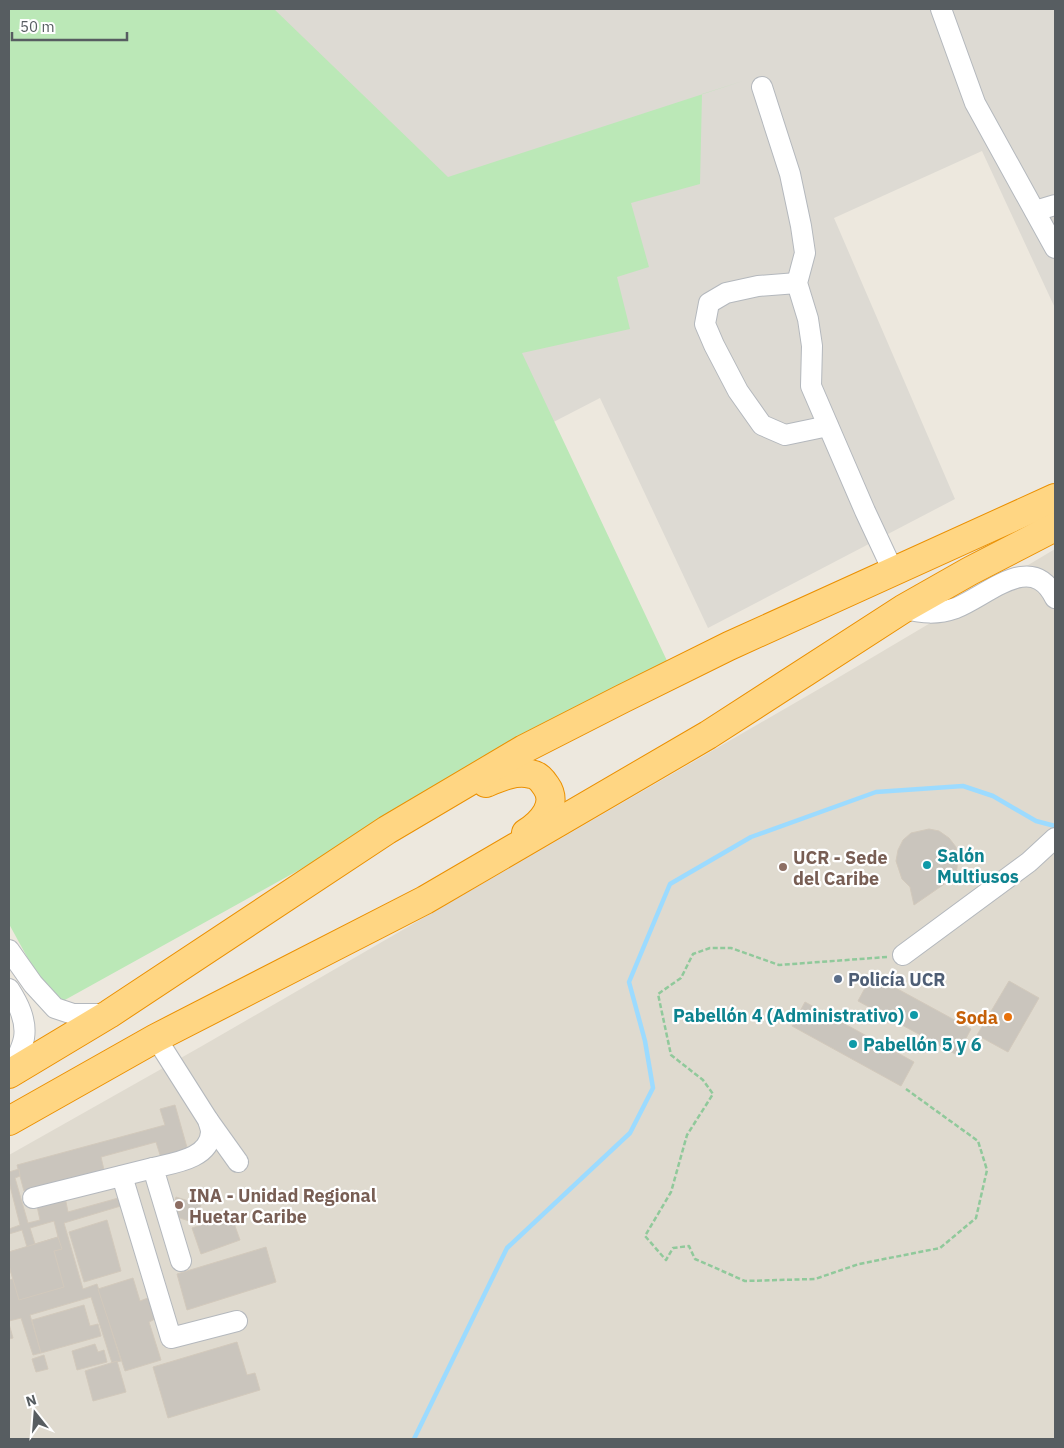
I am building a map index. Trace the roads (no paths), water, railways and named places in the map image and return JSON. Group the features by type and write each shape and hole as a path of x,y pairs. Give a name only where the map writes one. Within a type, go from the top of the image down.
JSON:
{"highway":[{"path":"10,1073 110,1014 388,830 524,749 613,703 793,616 894,573 1055,498"},
{"path":"9,1121 156,1038 425,900 708,735 903,609 970,570 1055,527"},
{"path":"388,830 505,775 533,774 541,779 549,790 549,810 538,825 425,900"}],"street":[{"path":"945,14 975,102 1055,248"},
{"path":"762,87 790,174 801,226 805,253 797,283 808,319 812,346 812,386 894,573"},
{"path":"1035,211 1055,205"},
{"path":"797,283 758,286 726,293 709,302 705,324 738,391 762,425 785,435 828,426"},
{"path":"903,609 931,614 956,608 1009,580 1030,576 1044,581 1054,593"},
{"path":"903,955 1029,862 1055,838"},
{"path":"9,950 33,984 56,1008 73,1014 110,1014"},
{"path":"9,989 18,1003 24,1024 24,1038 10,1073"},
{"path":"156,1038 208,1120 238,1162"},
{"path":"32,1198 189,1158 200,1153 208,1143 211,1132 208,1120"},
{"path":"153,1168 181,1261"},
{"path":"122,1176 171,1338 236,1321"}],"waterway":[{"path":"414,1439 507,1248 630,1133 653,1088 645,1041 629,982 670,884 751,837 876,792 963,786 993,796 1036,821 1055,826"}],"place":[{"name":"Salón Multiusos","path":"927,865"},
{"name":"UCR - Sede del Caribe","path":"783,867"},
{"name":"Policía UCR","path":"838,979"},
{"name":"Pabellón 4 (Administrativo)","path":"914,1015"},
{"name":"Soda","path":"1008,1017"},
{"name":"Pabellón 5 y 6","path":"853,1044"},
{"name":"INA - Unidad Regional Huetar Caribe","path":"179,1205"}]}
